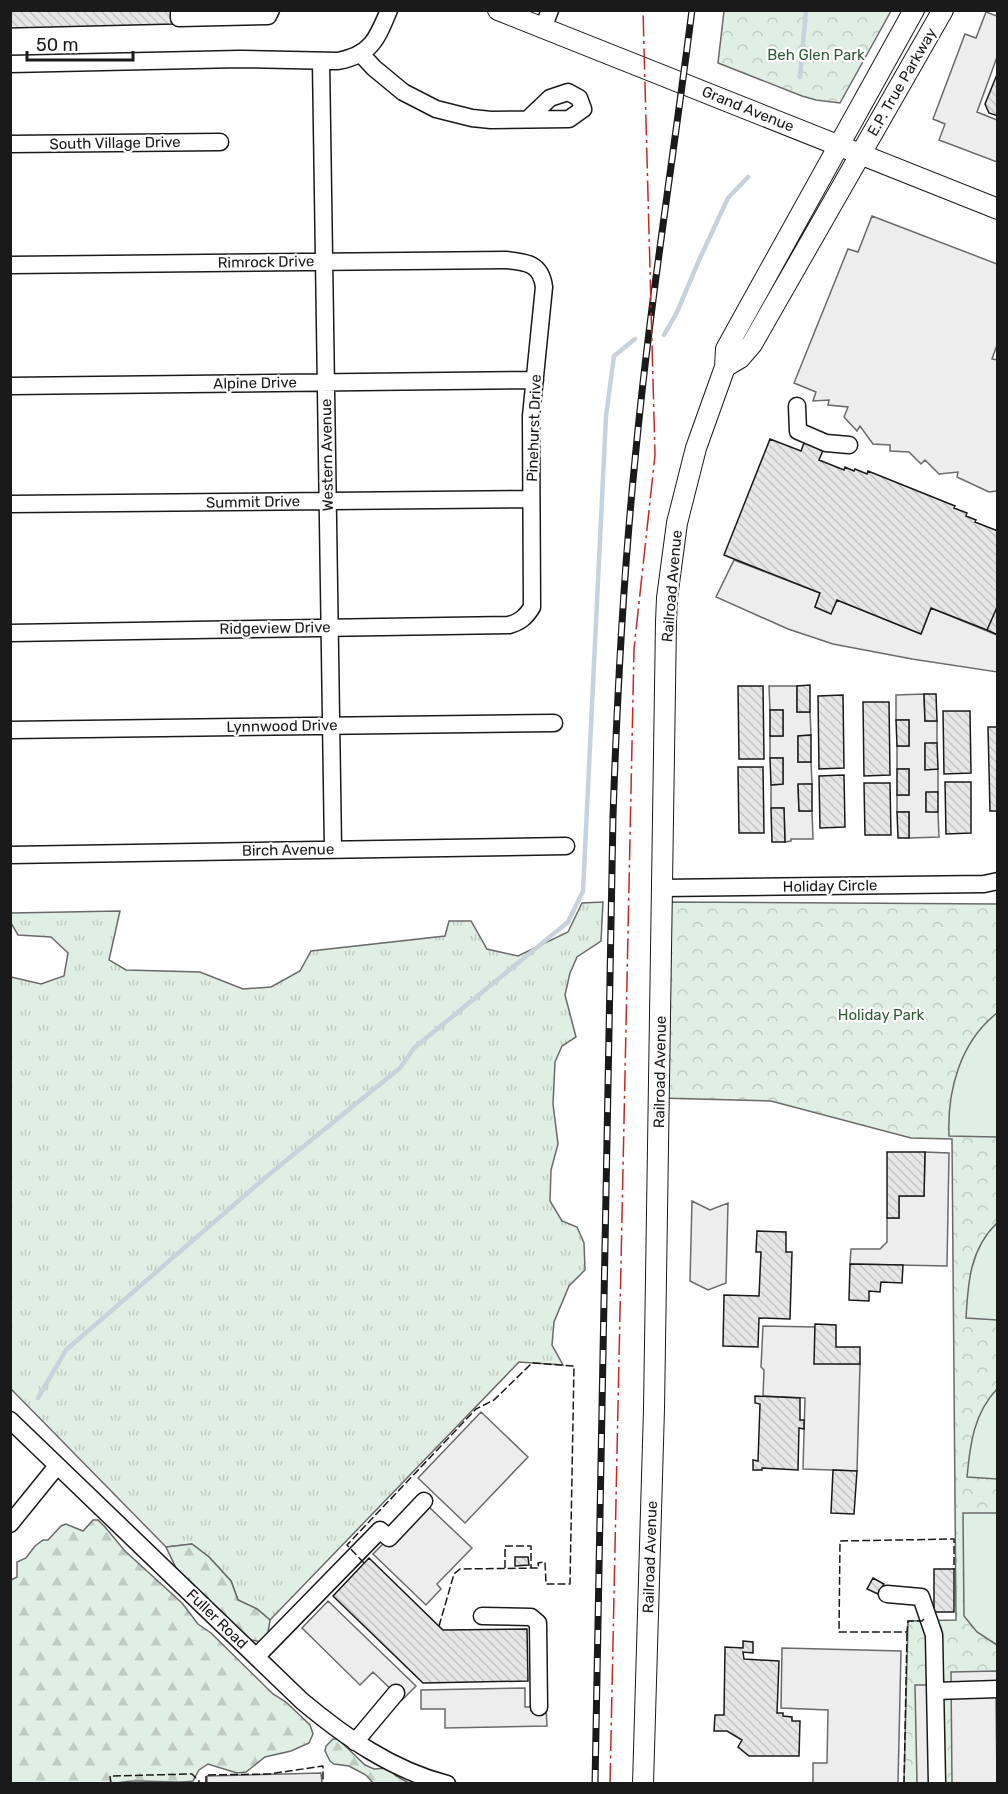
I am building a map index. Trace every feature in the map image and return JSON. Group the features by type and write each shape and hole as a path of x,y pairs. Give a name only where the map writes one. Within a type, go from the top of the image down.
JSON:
{"main road":[{"name":"Grand Avenue","path":"498,10 546,19 840,146 998,209"},
{"name":"E.P. True Parkway","path":"840,146 914,10"},
{"name":"E.P. True Parkway","path":"861,154 943,10"},
{"name":"Railroad Avenue","path":"643,1784 652,1498 667,598 677,523 696,448 725,368 726,349 840,146"},
{"path":"725,368 740,358 752,344 861,154"}],"street":[{"path":"182,14 268,16 271,10"},
{"path":"10,64 240,59 344,60 361,54 375,41 389,10"},
{"path":"361,54 403,92 436,109 482,120 528,119"},
{"name":"Western Avenue","path":"321,61 333,849"},
{"name":"South Village Drive","path":"10,144 220,142"},
{"name":"Rimrock Drive","path":"10,265 521,261"},
{"name":"Pinehurst Drive","path":"521,261 538,270 544,287 531,416 532,607"},
{"name":"Alpine Drive","path":"10,386 535,380"},
{"path":"797,406 798,431 826,443 849,445"},
{"name":"Summit Drive","path":"10,504 531,499"},
{"name":"Ridgeview Drive","path":"10,633 509,625 527,615 532,607"},
{"name":"Lynnwood Drive","path":"10,730 554,723"},
{"name":"Birch Avenue","path":"10,855 566,846"},
{"name":"Holiday Circle","path":"662,888 984,884 998,881"},
{"name":"Fuller Road","path":"10,1420 302,1701 329,1724 379,1756 415,1773 447,1784"},
{"path":"10,1524 57,1466"},
{"path":"256,1657 380,1530 389,1538 424,1501"},
{"path":"887,1594 921,1597 934,1635 937,1784"},
{"path":"482,1616 531,1617 538,1623 539,1707"},
{"path":"935,1691 998,1689"},
{"path":"356,1742 396,1694"}],"green space":[{"name":"Beh Glen Park","path":"724,10 891,11 840,103 802,96 718,63"},
{"path":"603,902 601,941 577,957 570,973 565,995 576,1037 562,1046 555,1062 553,1104 558,1144 551,1170 550,1201 562,1221 577,1227 584,1243 585,1270 569,1286 554,1322 552,1345 563,1365 519,1362 270,1620 257,1609 238,1600 231,1581 209,1557 192,1544 166,1547 11,1389 11,977 41,984 64,976 68,953 51,937 18,935 11,923 11,913 120,911 109,960 126,970 200,972 243,989 271,987 300,971 311,951 445,936 449,921 471,921 487,949 518,956 568,932 582,903"},
{"name":"Holiday Park","path":"662,902 997,904 997,1783 904,1783 908,1621 956,1620 952,1139 911,1138 771,1101 659,1098"},
{"path":"997,1013 997,1137 949,1136 950,1102 958,1068 974,1038"},
{"path":"997,1223 997,1320 966,1318 972,1267 981,1244"},
{"path":"997,1389 997,1479 967,1477 974,1430 983,1408"},
{"path":"963,1513 997,1513 997,1645 977,1632 964,1616"},
{"path":"93,1520 98,1520 125,1551 182,1603 198,1624 211,1633 273,1694 286,1702 310,1725 313,1734 309,1743 291,1751 265,1757 246,1772 237,1773 208,1764 199,1770 193,1781 133,1781 113,1784 11,1783 11,1580 17,1577 17,1562 26,1558 43,1540 48,1540 61,1526 66,1524 83,1531"},
{"path":"192,1544 209,1557 231,1581 238,1600 257,1609 270,1620 268,1633 261,1642 246,1639 178,1572 166,1547"},
{"path":"333,1739 338,1739 365,1765 374,1769 389,1768 396,1776 409,1783 373,1783 366,1775 349,1766 334,1764 325,1751 326,1746"}],"shaded area":[{"path":"986,12 997,16 997,57 977,112 997,120 997,162 939,140 945,124 933,119 965,34 976,38"},
{"path":"872,216 997,264 997,345 992,359 998,360 997,491 989,492 957,477 958,472 939,474 925,460 921,464 909,452 890,451 890,445 873,444 860,426 857,431 844,417 848,407 828,405 829,400 813,401 816,392 794,383 848,249 858,252"},
{"path":"734,560 820,593 815,607 831,613 837,600 921,634 931,608 997,635 997,672 833,644 788,629 716,597"},
{"path":"769,686 797,686 797,712 810,712 811,735 798,736 798,762 811,762 812,784 798,785 799,811 812,811 813,839 791,839 785,842 784,808 771,808 771,785 783,784 783,758 770,758 770,736 783,736 783,710 770,710"},
{"path":"924,694 925,721 937,721 937,743 925,744 925,769 938,769 938,792 926,793 926,811 938,812 939,837 909,838 909,812 897,812 897,795 909,795 909,769 897,769 897,746 909,746 909,720 896,720 896,695"},
{"path":"925,1152 949,1153 947,1266 850,1264 851,1249 880,1249 887,1242 887,1218 899,1218 899,1196 924,1196"},
{"path":"692,1201 710,1210 728,1203 726,1283 708,1290 690,1281"},
{"path":"763,1326 815,1327 815,1363 860,1364 857,1471 803,1469 805,1398 763,1396 764,1370 761,1367"},
{"path":"481,1412 528,1457 465,1523 418,1478"},
{"path":"429,1507 472,1548 437,1584 441,1589 426,1605 373,1554 389,1538"},
{"path":"328,1601 416,1686 402,1700 373,1672 360,1685 302,1628"},
{"path":"782,1648 901,1651 898,1783 813,1783 813,1763 827,1763 828,1710 781,1708"},
{"path":"997,1671 997,1783 952,1783 951,1672"},
{"path":"915,1685 935,1685 937,1783 917,1783"},
{"path":"525,1688 525,1707 546,1707 547,1726 445,1728 445,1709 421,1709 421,1690"},
{"path":"321,1773 322,1783 207,1783 207,1776"}],"building":[{"path":"10,10 173,10 174,24 10,28"},
{"path":"998,72 998,116 989,113 985,104"},
{"path":"807,435 826,443 819,460 844,470 845,467 867,474 868,471 955,506 954,508 967,513 966,516 976,520 975,522 998,531 998,605 987,630 931,608 921,634 837,600 831,614 815,607 820,593 724,555 770,439 801,451"},
{"path":"998,605 998,635 987,630"},
{"path":"810,685 810,712 797,712 797,686"},
{"path":"738,686 763,686 764,759 739,759"},
{"path":"924,694 936,694 937,721 925,721"},
{"path":"843,695 844,768 819,769 818,696"},
{"path":"863,702 889,702 890,775 864,776"},
{"path":"770,710 783,710 783,736 770,736"},
{"path":"943,711 970,711 971,773 944,774"},
{"path":"896,720 909,720 909,746 897,746"},
{"path":"988,727 998,727 998,811 990,811"},
{"path":"811,735 811,762 798,762 798,736"},
{"path":"925,743 937,743 938,769 925,770"},
{"path":"770,758 783,758 783,784 771,785"},
{"path":"738,767 763,767 764,833 739,833"},
{"path":"897,769 909,769 909,795 897,795"},
{"path":"844,775 845,827 820,828 819,776"},
{"path":"945,782 971,782 971,833 946,834"},
{"path":"864,783 890,783 891,835 865,835"},
{"path":"798,784 812,784 812,811 799,811"},
{"path":"926,792 938,792 938,812 926,812"},
{"path":"771,808 784,808 785,842 772,842"},
{"path":"897,812 909,812 909,838 898,838"},
{"path":"887,1152 925,1152 924,1196 899,1196 899,1218 887,1218"},
{"path":"757,1231 786,1232 786,1252 792,1252 790,1319 759,1318 758,1347 723,1346 724,1295 759,1296 761,1252 756,1252"},
{"path":"850,1264 903,1265 902,1283 881,1282 880,1292 869,1291 869,1301 849,1300"},
{"path":"815,1324 836,1325 836,1347 860,1347 860,1364 814,1364"},
{"path":"755,1396 800,1398 800,1420 804,1420 804,1429 799,1428 798,1470 762,1468 762,1470 753,1470 753,1460 758,1461 760,1404 755,1403"},
{"path":"833,1470 857,1471 854,1514 831,1513"},
{"path":"515,1557 528,1557 529,1565 515,1566"},
{"path":"369,1558 443,1630 527,1629 528,1681 423,1683 333,1596"},
{"path":"934,1569 954,1569 954,1612 934,1612"},
{"path":"873,1578 884,1584 878,1594 867,1589"},
{"path":"743,1641 753,1642 753,1653 743,1652 744,1659 779,1661 777,1713 792,1717 792,1721 800,1721 799,1756 749,1756 738,1747 742,1740 727,1731 714,1731 715,1715 724,1715 725,1647 743,1648"}],"waterway":[{"path":"800,77 806,10"},
{"path":"664,335 677,312 728,198 748,177"},
{"path":"38,1398 66,1350 272,1172 400,1068 414,1048 568,922 583,891 606,416 614,356 635,339"}],"railway":[{"path":"595,1784 613,817 619,683 627,549 641,404 692,10"}],"fence":[{"path":"364,1563 347,1545 476,1409 494,1400 532,1363 574,1366 570,1584 546,1584 545,1562 538,1563 539,1568 460,1569 454,1574 439,1626"},
{"path":"924,1619 908,1621 907,1632 839,1632 840,1541 954,1539 954,1569"},
{"path":"505,1568 505,1546 531,1546 531,1568"},
{"path":"904,1784 907,1632"},
{"path":"206,1784 206,1775 269,1774 323,1766 323,1784"},
{"path":"111,1784 110,1776 192,1774 199,1784"}],"power":[{"path":"610,1784 634,649 655,455 643,10"}]}
